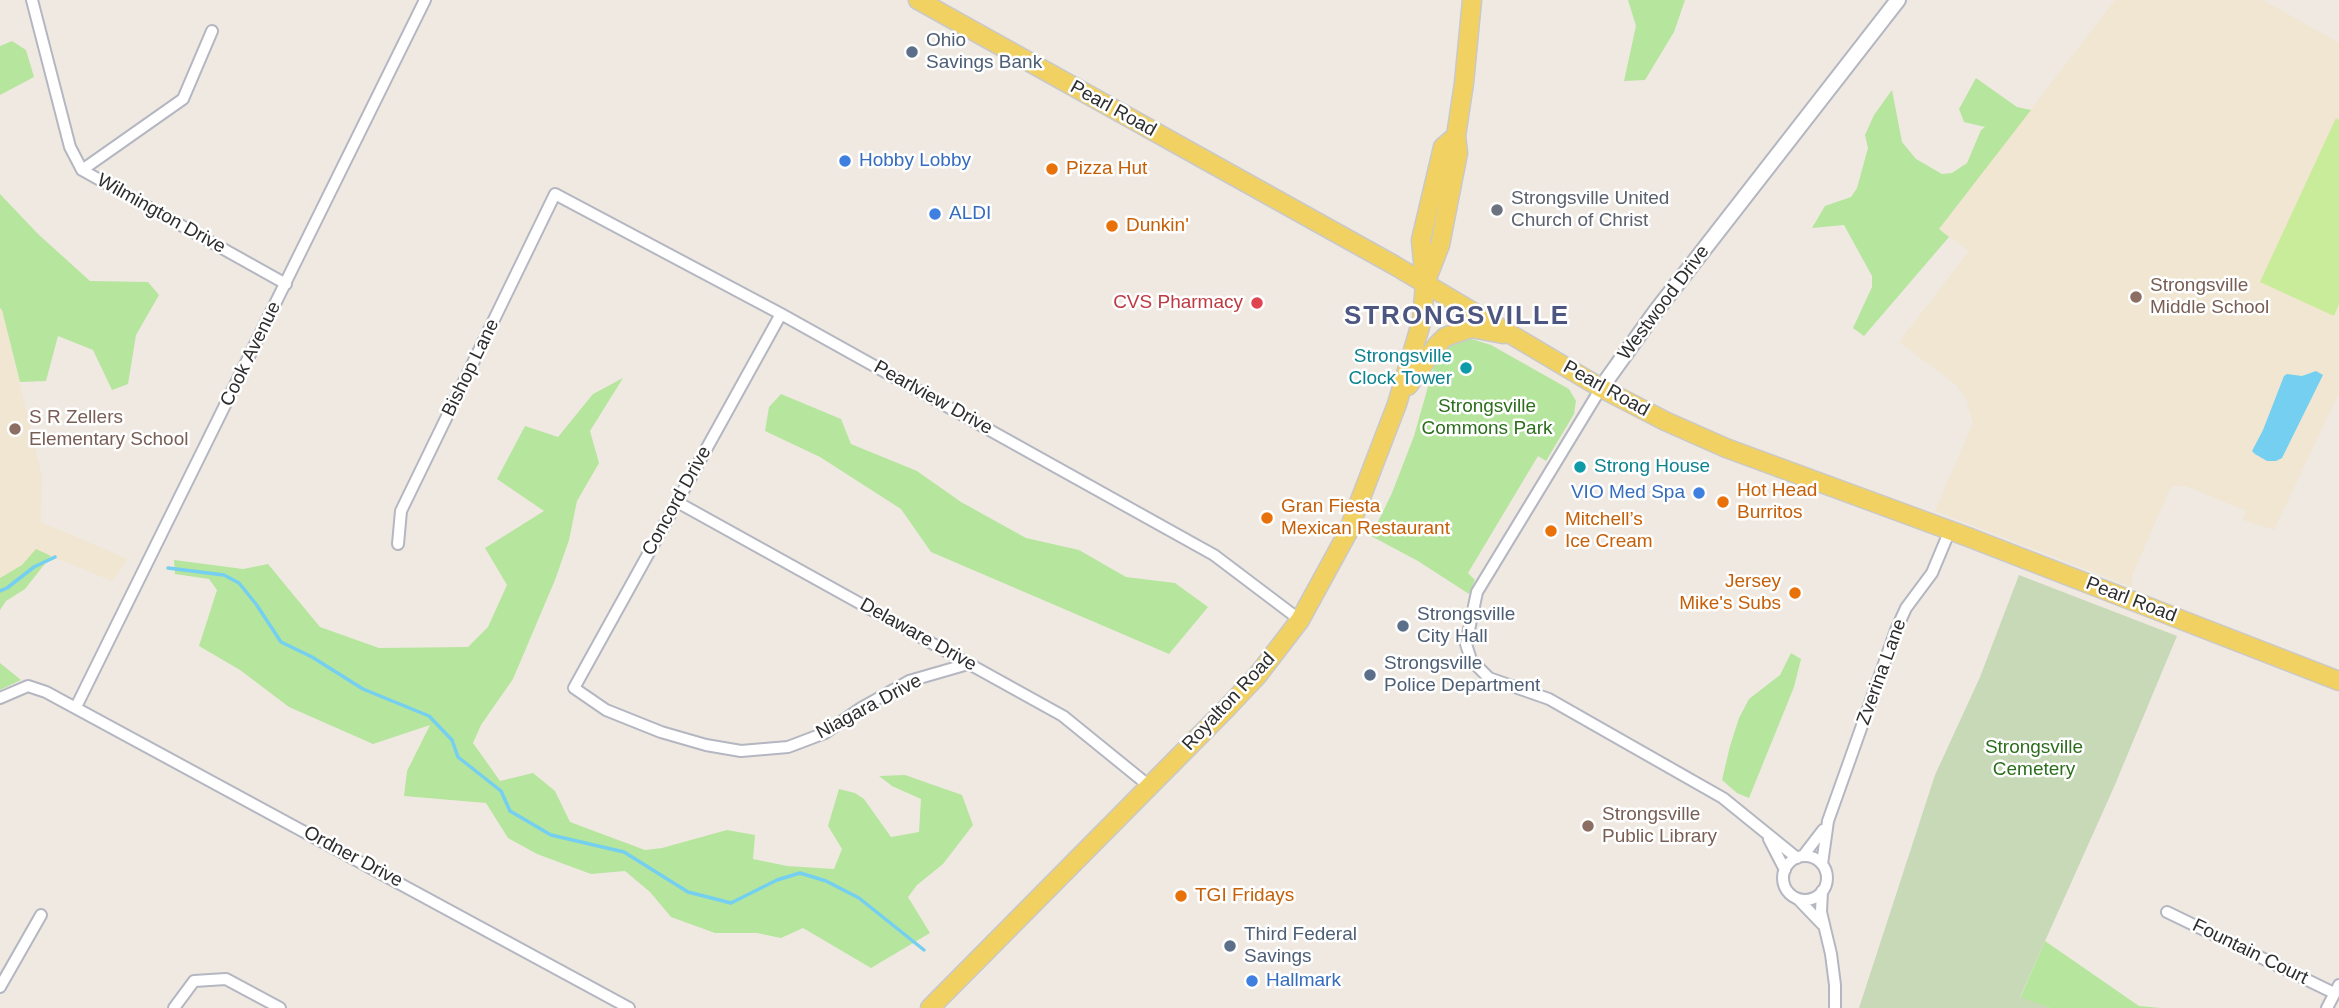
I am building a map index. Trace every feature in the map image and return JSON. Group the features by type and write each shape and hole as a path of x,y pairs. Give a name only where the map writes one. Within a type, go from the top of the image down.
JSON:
{"main road":[{"name":"Pearl Road","path":"918,0 1425,284 1601,388 1665,421 1726,448 1950,530 2339,681"},
{"name":"Royalton Road","path":"930,1008 1257,676 1300,620 1347,534 1397,404 1422,320 1425,284 1421,240 1443,147 1456,136 1472,0"},
{"path":"1397,404 1445,337 1471,328 1514,336"}],"street":[{"name":"Wilmington Drive","path":"32,0 70,147 82,170 286,284"},
{"name":"Cook Avenue","path":"76,707 425,0"},
{"name":"Westwood Drive","path":"1800,857 1765,834 1723,798 1549,699 1489,678 1475,666 1468,653 1468,630 1477,592 1601,388 1656,312 1898,0"},
{"path":"82,170 183,99 212,31"},
{"name":"Pearlview Drive","path":"555,194 781,314 1214,555 1300,620"},
{"name":"Bishop Lane","path":"398,544 401,511 555,194"},
{"name":"Concord Drive","path":"574,688 781,314"},
{"name":"Delaware Drive","path":"677,502 1063,716 1148,785"},
{"name":"Zverina Lane","path":"1822,864 1828,821 1896,629 1906,608 1932,573 1950,530"},
{"name":"Niagara Drive","path":"574,688 606,709 661,732 741,751 788,747 825,733 861,708 909,681 968,664"},
{"name":"Ordner Drive","path":"0,698 28,687 46,692 629,1008"},
{"name":"Zverina Lane","path":"1800,857 1828,821"},
{"name":"Westwood Drive","path":"1765,834 1785,870"},
{"path":"1824,926 1784,885 1785,870 1791,861 1800,857 1813,858 1822,864 1826,876 1822,891 1824,926 1832,954 1835,1008"},
{"path":"1798,899 1813,898 1822,891"},
{"name":"Fountain Court","path":"2167,912 2336,989"},
{"path":"0,987 41,915"},
{"path":"174,1008 194,981 226,979 279,1008"},
{"path":"2327,1008 2336,989"}],"shaded area":[{"name":"Strongsville Middle School","path":"2115,0 2263,0 2339,43 2339,393 2274,530 2243,520 2246,511 2186,486 2173,486 2132,575 2132,587 1935,511 1973,423 1966,398 1955,384 1899,342 1969,251 1939,229"},
{"name":"S R Zellers Elementary School","path":"0,308 42,476 41,522 128,559 112,581 36,550 22,565 0,578"}],"green space":[{"path":"1628,0 1685,0 1674,32 1645,80 1624,81 1636,26"},
{"path":"12,41 26,50 34,77 0,95 0,46"},
{"path":"1976,78 2017,107 2031,110 1939,229 1949,237 1864,336 1853,328 1872,287 1872,276 1844,225 1812,228 1825,206 1851,197 1857,188 1868,148 1865,135 1874,115 1892,90 1902,142 1916,159 1942,174 1952,173 1967,163 1981,130 1985,127 1964,122 1959,109"},
{"path":"2336,118 2339,120 2339,304 2334,316 2260,282"},
{"path":"0,194 38,234 90,281 148,282 159,295 136,335 128,384 112,390 93,350 58,336 46,381 20,382 0,308"},
{"name":"Strongsville Commons Park","path":"1462,336 1491,345 1569,389 1576,401 1574,414 1546,461 1538,456 1468,573 1475,580 1469,594 1418,561 1371,536 1392,493 1414,436 1435,362 1447,342"},
{"path":"623,378 590,431 599,463 577,501 569,540 555,580 513,679 481,725 473,743 500,781 533,773 555,791 570,822 645,850 727,830 755,835 753,859 787,866 834,869 842,849 828,826 839,789 855,793 864,799 891,837 919,832 921,799 892,786 879,776 905,775 962,795 973,825 943,864 917,885 908,897 930,933 871,968 803,928 781,938 757,933 715,933 671,917 650,892 625,871 591,874 537,854 508,838 486,803 404,796 407,771 430,725 373,744 289,707 240,670 199,646 217,590 209,579 175,574 174,560 243,569 268,564 320,627 379,648 468,647 488,627 507,585 485,548 544,511 497,479 525,426 558,437 593,394"},
{"path":"781,394 841,419 851,444 917,471 961,502 1026,538 1079,550 1126,577 1175,583 1208,607 1169,654 931,552 901,509 820,457 765,431 769,407"},
{"path":"36,549 51,556 25,589 6,601 0,610 0,578 22,565"},
{"name":"Strongsville Cemetery","path":"2019,575 2177,636 2114,787 2020,997 2050,1008 1859,1008 1935,775 1980,677"},
{"path":"1791,653 1801,659 1794,687 1749,798 1737,793 1722,780 1730,746 1739,718 1749,699 1780,675"},
{"path":"0,663 21,680 0,690"},
{"path":"2045,941 2139,1006 2161,1008 2050,1008 2020,998"}],"water":[{"path":"2316,371 2323,375 2282,458 2267,461 2255,454 2252,451 2284,376 2302,376"}],"waterway":[{"path":"0,591 34,567 55,557"},
{"path":"168,568 224,575 239,583 281,642 312,657 363,689 429,716 452,740 458,757 501,791 510,811 551,835 624,852 688,892 731,903 777,880 800,873 826,881 859,898 924,950"}],"place":[{"name":"Ohio Savings Bank","path":"912,52"},
{"name":"Hobby Lobby","path":"845,161"},
{"name":"Pizza Hut","path":"1052,169"},
{"name":"Strongsville United Church of Christ","path":"1497,210"},
{"name":"ALDI","path":"935,214"},
{"name":"Dunkin'","path":"1112,226"},
{"name":"Strongsville Middle School","path":"2136,297"},
{"name":"CVS Pharmacy","path":"1257,303"},
{"name":"Strongsville Clock Tower","path":"1466,368"},
{"name":"S R Zellers Elementary School","path":"15,429"},
{"name":"Strong House","path":"1580,467"},
{"name":"VIO Med Spa","path":"1699,493"},
{"name":"Hot Head Burritos","path":"1723,502"},
{"name":"Gran Fiesta Mexican Restaurant","path":"1267,518"},
{"name":"Mitchell’s Ice Cream","path":"1551,531"},
{"name":"Jersey Mike's Subs","path":"1795,593"},
{"name":"Strongsville City Hall","path":"1403,626"},
{"name":"Strongsville Police Department","path":"1370,675"},
{"name":"Strongsville Public Library","path":"1588,826"},
{"name":"TGI Fridays","path":"1181,896"},
{"name":"Third Federal Savings","path":"1230,946"},
{"name":"Hallmark","path":"1252,981"}],"district":[{"name":"STRONGSVILLE","path":"1457,317"}]}
